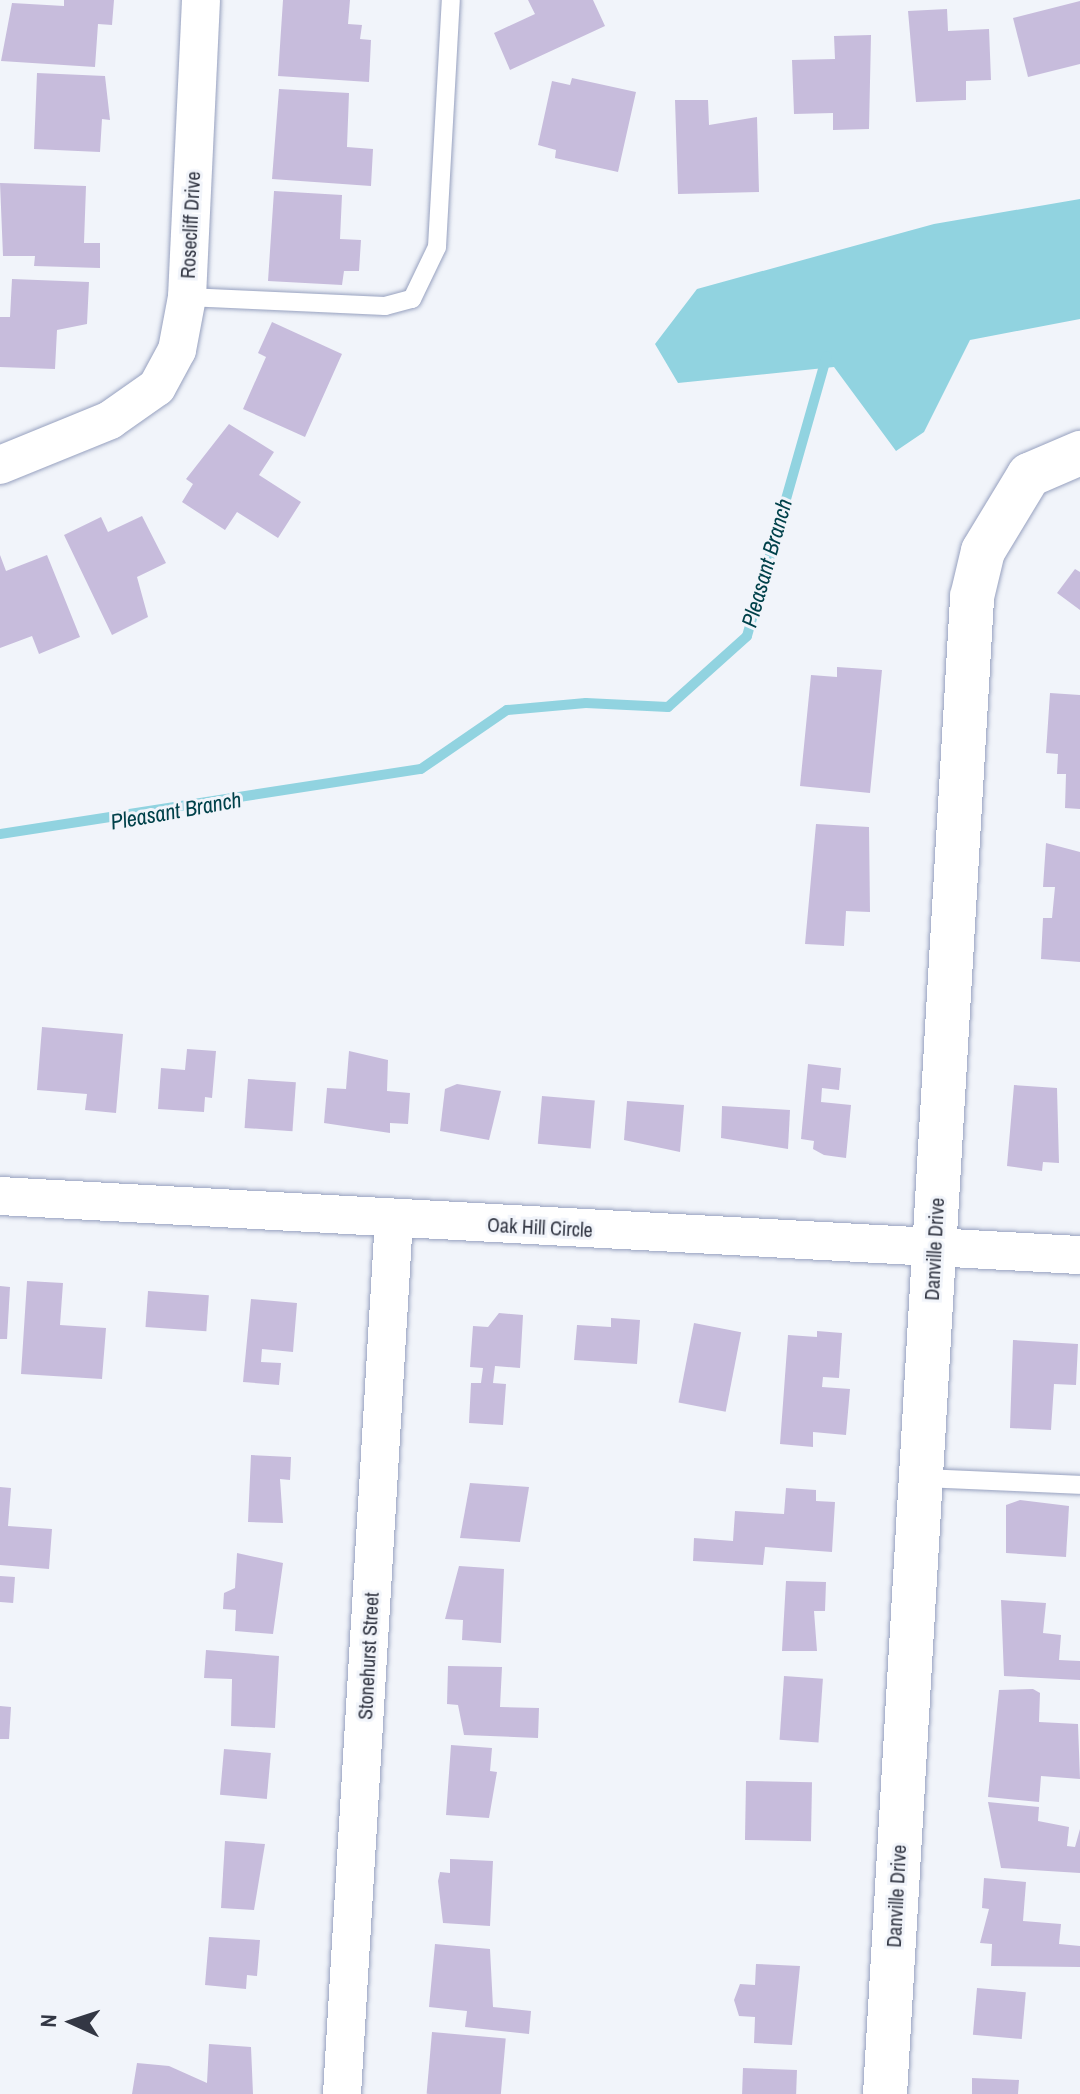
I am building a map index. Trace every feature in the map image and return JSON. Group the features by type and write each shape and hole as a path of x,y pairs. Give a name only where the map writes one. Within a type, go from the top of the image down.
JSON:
{"street":[{"name":"Rosecliff Drive","path":"0,465 110,420 157,387 177,350 187,297 201,0"},
{"name":"Danville Drive","path":"885,2094 972,597 983,551 1011,498 1029,475 1080,453"},
{"name":"Oak Hill Circle","path":"0,1196 934,1250 1080,1255"},
{"name":"Stonehurst Street","path":"342,2094 394,1218"}],"lane":[{"path":"187,297 385,306 412,299 437,247 451,0"},
{"path":"921,1478 1080,1485"}],"water":[{"path":"1080,199 1080,319 970,340 924,432 896,451 834,367 678,383 655,344 697,289 934,224"}],"building":[{"path":"64,0 114,0 112,25 98,24 95,67 1,61 12,3 64,6"},
{"path":"283,0 350,0 348,24 362,25 360,39 371,40 369,82 278,76"},
{"path":"528,0 593,0 605,26 510,70 494,33 535,14"},
{"path":"1080,1 1080,64 1028,77 1013,18"},
{"path":"947,9 948,31 989,29 991,80 966,81 966,100 916,102 908,11"},
{"path":"871,35 869,129 833,130 833,113 794,114 792,60 835,59 834,36"},
{"path":"37,73 105,76 110,120 102,119 100,152 34,149"},
{"path":"572,78 636,92 618,172 555,158 556,150 538,145 552,81 570,85"},
{"path":"279,89 349,93 347,147 373,149 371,186 272,179"},
{"path":"675,100 708,100 709,125 757,117 759,192 678,194"},
{"path":"0,183 86,186 84,243 100,243 100,268 34,266 35,256 3,256"},
{"path":"274,191 342,195 340,239 361,240 359,271 344,271 342,285 268,281"},
{"path":"12,279 89,282 87,324 57,330 55,369 0,367 0,317 10,317"},
{"path":"272,322 342,354 305,437 243,409 266,357 258,353"},
{"path":"229,424 274,452 259,475 301,502 278,538 237,512 225,530 182,502 193,484 186,479"},
{"path":"142,516 166,563 137,577 148,617 112,635 64,535 101,517 108,532"},
{"path":"0,555 6,571 47,555 80,637 39,654 32,636 0,648"},
{"path":"1075,569 1080,572 1080,610 1057,593"},
{"path":"837,667 882,670 870,793 800,786 811,675 837,677"},
{"path":"1050,693 1080,695 1080,809 1065,808 1066,774 1057,774 1058,754 1046,753"},
{"path":"816,824 869,827 870,912 846,911 844,946 805,944"},
{"path":"1046,843 1080,852 1080,962 1041,959 1043,918 1052,918 1055,887 1043,887"},
{"path":"42,1027 123,1034 116,1113 85,1110 87,1094 37,1090"},
{"path":"187,1049 216,1051 212,1098 205,1097 204,1112 158,1109 161,1068 185,1070"},
{"path":"349,1051 388,1060 387,1091 410,1093 408,1124 390,1123 390,1133 324,1123 327,1088 346,1089"},
{"path":"808,1064 841,1068 839,1090 822,1088 821,1102 851,1105 846,1158 824,1155 813,1149 814,1141 801,1139"},
{"path":"248,1079 296,1082 292,1131 245,1128"},
{"path":"457,1084 501,1091 489,1140 440,1131 445,1089"},
{"path":"1014,1085 1057,1088 1059,1163 1043,1162 1042,1171 1007,1166"},
{"path":"542,1096 595,1101 591,1148 538,1144"},
{"path":"627,1101 684,1105 680,1152 624,1140"},
{"path":"722,1106 790,1110 788,1149 721,1138"},
{"path":"27,1281 63,1283 60,1325 106,1328 102,1379 21,1374"},
{"path":"0,1286 10,1287 7,1339 0,1339"},
{"path":"148,1291 209,1295 206,1331 145,1327"},
{"path":"251,1299 297,1303 293,1352 262,1349 261,1362 281,1363 279,1385 243,1382"},
{"path":"499,1313 523,1315 520,1368 495,1366 493,1383 506,1384 503,1425 469,1423 471,1383 481,1383 483,1368 470,1367 473,1326 488,1327"},
{"path":"611,1318 640,1320 637,1364 574,1360 577,1325 611,1327"},
{"path":"694,1323 741,1332 726,1412 679,1403"},
{"path":"817,1331 842,1333 839,1378 823,1377 822,1387 850,1389 846,1435 813,1432 813,1447 780,1444 788,1335 817,1337"},
{"path":"1013,1340 1078,1344 1076,1385 1054,1384 1051,1430 1010,1428"},
{"path":"251,1455 291,1457 290,1480 280,1479 283,1523 248,1522"},
{"path":"470,1483 529,1487 520,1542 460,1538"},
{"path":"0,1487 11,1488 8,1526 52,1529 49,1569 0,1565"},
{"path":"786,1488 816,1490 816,1501 835,1502 832,1552 765,1547 763,1565 693,1561 694,1538 733,1541 735,1511 784,1514"},
{"path":"1020,1500 1069,1506 1066,1557 1006,1553 1006,1505"},
{"path":"237,1553 283,1563 273,1634 235,1631 236,1610 223,1609 224,1593 235,1588"},
{"path":"459,1566 504,1569 501,1643 462,1640 463,1620 445,1619"},
{"path":"0,1576 15,1577 13,1603 0,1602"},
{"path":"786,1581 826,1582 825,1611 814,1611 817,1651 782,1651"},
{"path":"1001,1600 1046,1603 1043,1633 1061,1635 1059,1660 1080,1661 1080,1680 1004,1676"},
{"path":"206,1650 279,1656 275,1728 231,1726 232,1679 204,1678"},
{"path":"448,1666 502,1667 500,1707 539,1708 538,1738 464,1735 458,1705 447,1704"},
{"path":"784,1676 823,1679 818,1743 780,1740"},
{"path":"1033,1689 1040,1693 1039,1722 1078,1724 1080,1779 1041,1776 1039,1802 988,1797 999,1690"},
{"path":"0,1706 11,1707 9,1739 0,1739"},
{"path":"451,1745 492,1748 490,1771 497,1772 489,1818 446,1815"},
{"path":"224,1749 271,1753 267,1799 220,1795"},
{"path":"746,1781 812,1782 811,1841 745,1840"},
{"path":"988,1802 1039,1807 1038,1821 1069,1827 1067,1846 1075,1847 1080,1829 1080,1873 1001,1868"},
{"path":"225,1841 265,1844 254,1910 221,1908"},
{"path":"450,1859 493,1861 490,1926 443,1923 438,1881 440,1872 450,1873"},
{"path":"984,1878 1026,1882 1023,1921 1061,1924 1059,1944 1080,1946 1080,1967 991,1966 992,1944 980,1943 989,1909 982,1908"},
{"path":"209,1937 260,1940 257,1976 247,1975 246,1989 205,1985"},
{"path":"435,1944 490,1949 493,2007 531,2011 529,2034 465,2027 467,2011 429,2007"},
{"path":"756,1964 800,1966 792,2045 754,2043 755,2017 739,2016 734,2000 740,1984 755,1985"},
{"path":"977,1988 1026,1992 1022,2039 973,2035"},
{"path":"432,2032 506,2038 501,2094 427,2094"},
{"path":"209,2044 251,2047 253,2094 132,2094 137,2063 169,2066 207,2083"},
{"path":"743,2068 797,2070 796,2094 742,2094"},
{"path":"972,2078 1019,2080 1018,2094 972,2094"}],"waterway":[{"name":"Pleasant Branch","path":"0,834 421,769 507,710 586,703 668,707 747,636 827,356"}]}
